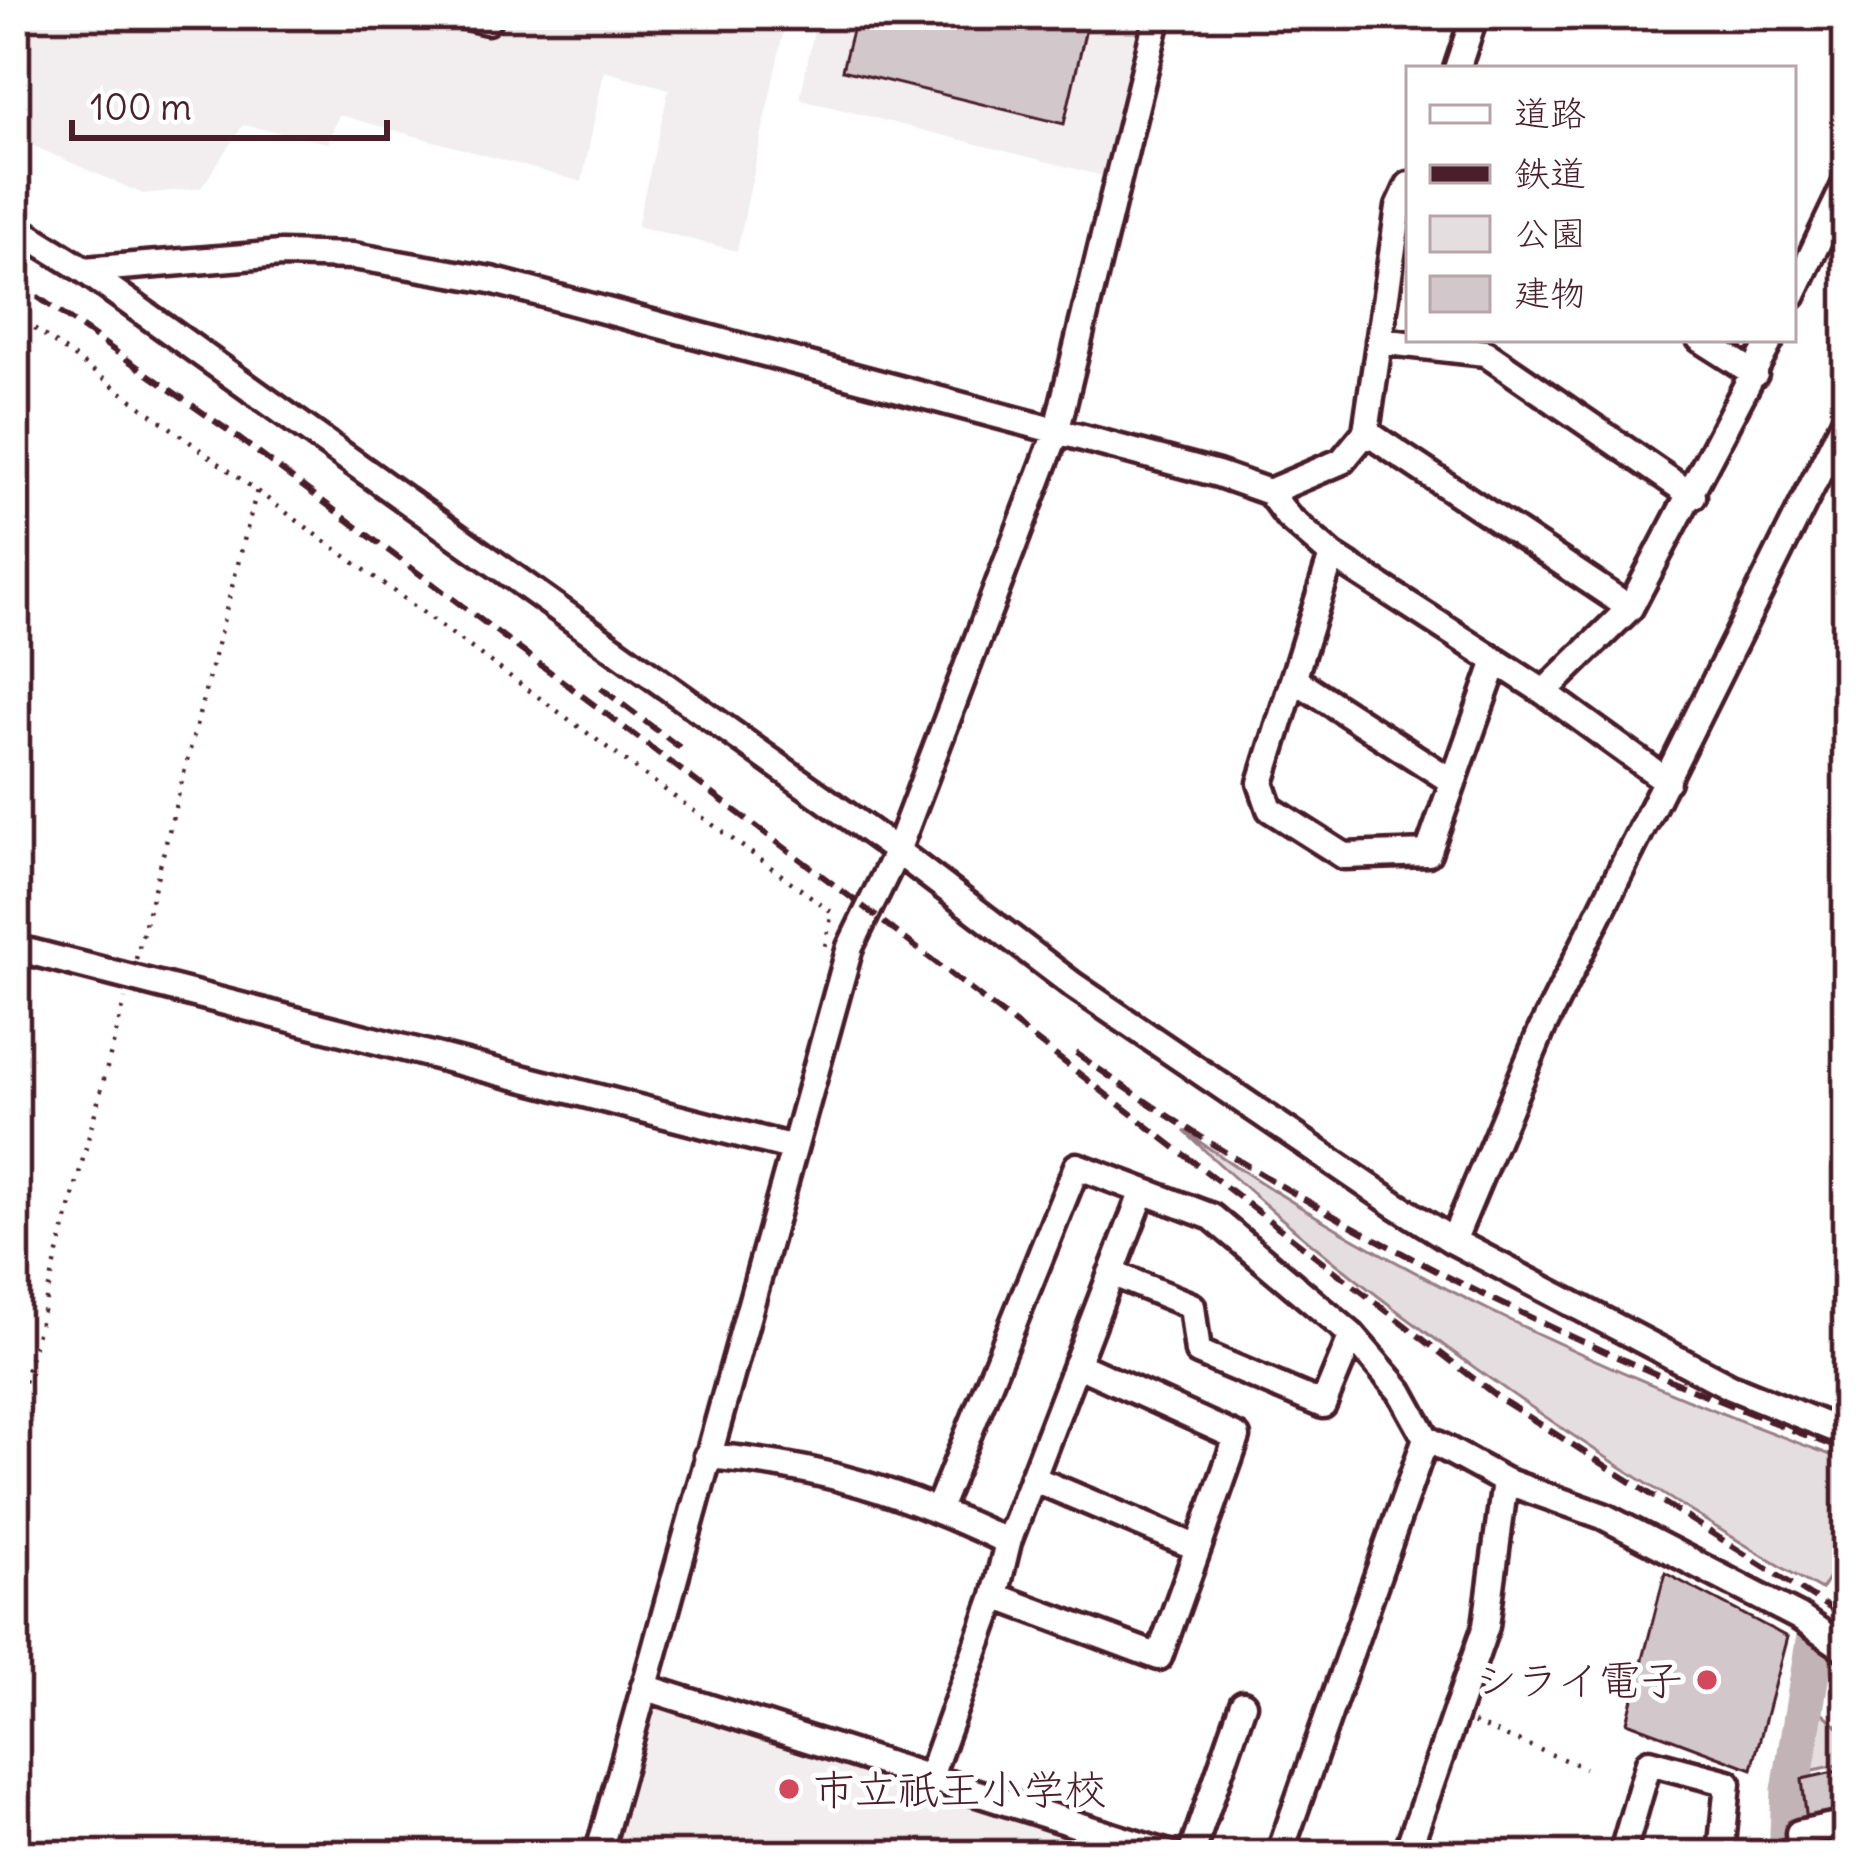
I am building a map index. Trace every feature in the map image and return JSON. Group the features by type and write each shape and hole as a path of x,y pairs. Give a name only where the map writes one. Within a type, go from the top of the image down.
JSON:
{"street":[{"path":"461,15 487,21"},
{"path":"598,1855 850,947 897,851 1056,434 1157,15"},
{"path":"1457,66 1475,15"},
{"path":"1796,288 1847,181"},
{"path":"15,227 84,270 897,851 1073,985 1453,1241 1731,1387 1847,1434"},
{"path":"1268,492 1342,460 1366,432 1402,235"},
{"path":"84,270 281,254 353,256 491,280 665,322 1056,434 1218,474 1268,492 1332,555 1544,692 1667,781"},
{"path":"1379,341 1487,346 1693,496"},
{"path":"1705,342 1755,374"},
{"path":"1544,692 1630,608 1693,496 1770,342"},
{"path":"1453,1241 1542,1029 1847,416"},
{"path":"1366,432 1630,608"},
{"path":"1332,555 1261,783 1270,808 1344,856 1428,853 1496,661"},
{"path":"1294,679 1453,782"},
{"path":"15,948 794,1148"},
{"path":"938,1509 1077,1166 1212,1217 1352,1335 1400,1391 1426,1438 1505,1481 1603,1516 1799,1617 1847,1650"},
{"path":"931,1774 995,1596 1008,1542 1143,1191"},
{"path":"1112,1273 1192,1306 1198,1352 1323,1405 1352,1335"},
{"path":"995,1596 1159,1657 1238,1438 1076,1364"},
{"path":"1279,1855 1426,1438"},
{"path":"707,1456 777,1462 861,1480 1008,1542"},
{"path":"1032,1478 1198,1548"},
{"path":"1406,1855 1486,1626 1505,1481"},
{"path":"644,1687 931,1774 1172,1855"},
{"path":"1191,1855 1243,1704"},
{"path":"1622,1855 1649,1762 1727,1784 1721,1855"},
{"path":"1801,1855 1799,1833 1847,1823"}],"path":[{"path":"15,314 832,912 822,958"},
{"path":"15,1417 257,490"},
{"path":"1457,1717 1585,1768"}],"shaded area":[{"path":"15,15 787,15 737,251 637,226 669,89 604,71 582,182 339,115 328,143 243,125 201,188 143,194 15,138"},
{"path":"817,15 1144,15 1103,176 800,99"},
{"name":"市立祇王小学校","path":"654,1708 804,1743 1094,1836 1086,1855 609,1855"}],"green space":[{"path":"1184,1131 1340,1231 1505,1318 1674,1394 1847,1461 1847,1550 1821,1590 1656,1489 1489,1378 1330,1258"},
{"path":"1818,1709 1847,1734 1847,1763 1809,1771"}],"building":[{"path":"856,15 1089,15 1064,124 842,70"},
{"name":"シライ電子","path":"1665,1573 1787,1637 1752,1769 1627,1722"},
{"path":"1847,1769 1847,1812 1807,1822 1802,1779"}],"waterway":[{"path":"1788,1855 1791,1790 1815,1642"}],"railway":[{"path":"15,281 229,431 865,908 1499,1398 1847,1619"},
{"path":"601,688 687,753"},
{"path":"1076,1053 1259,1172 1449,1277 1645,1369 1847,1451"}],"place":[{"name":"シライ電子","path":"1707,1680"},
{"name":"市立祇王小学校","path":"789,1789"}]}
